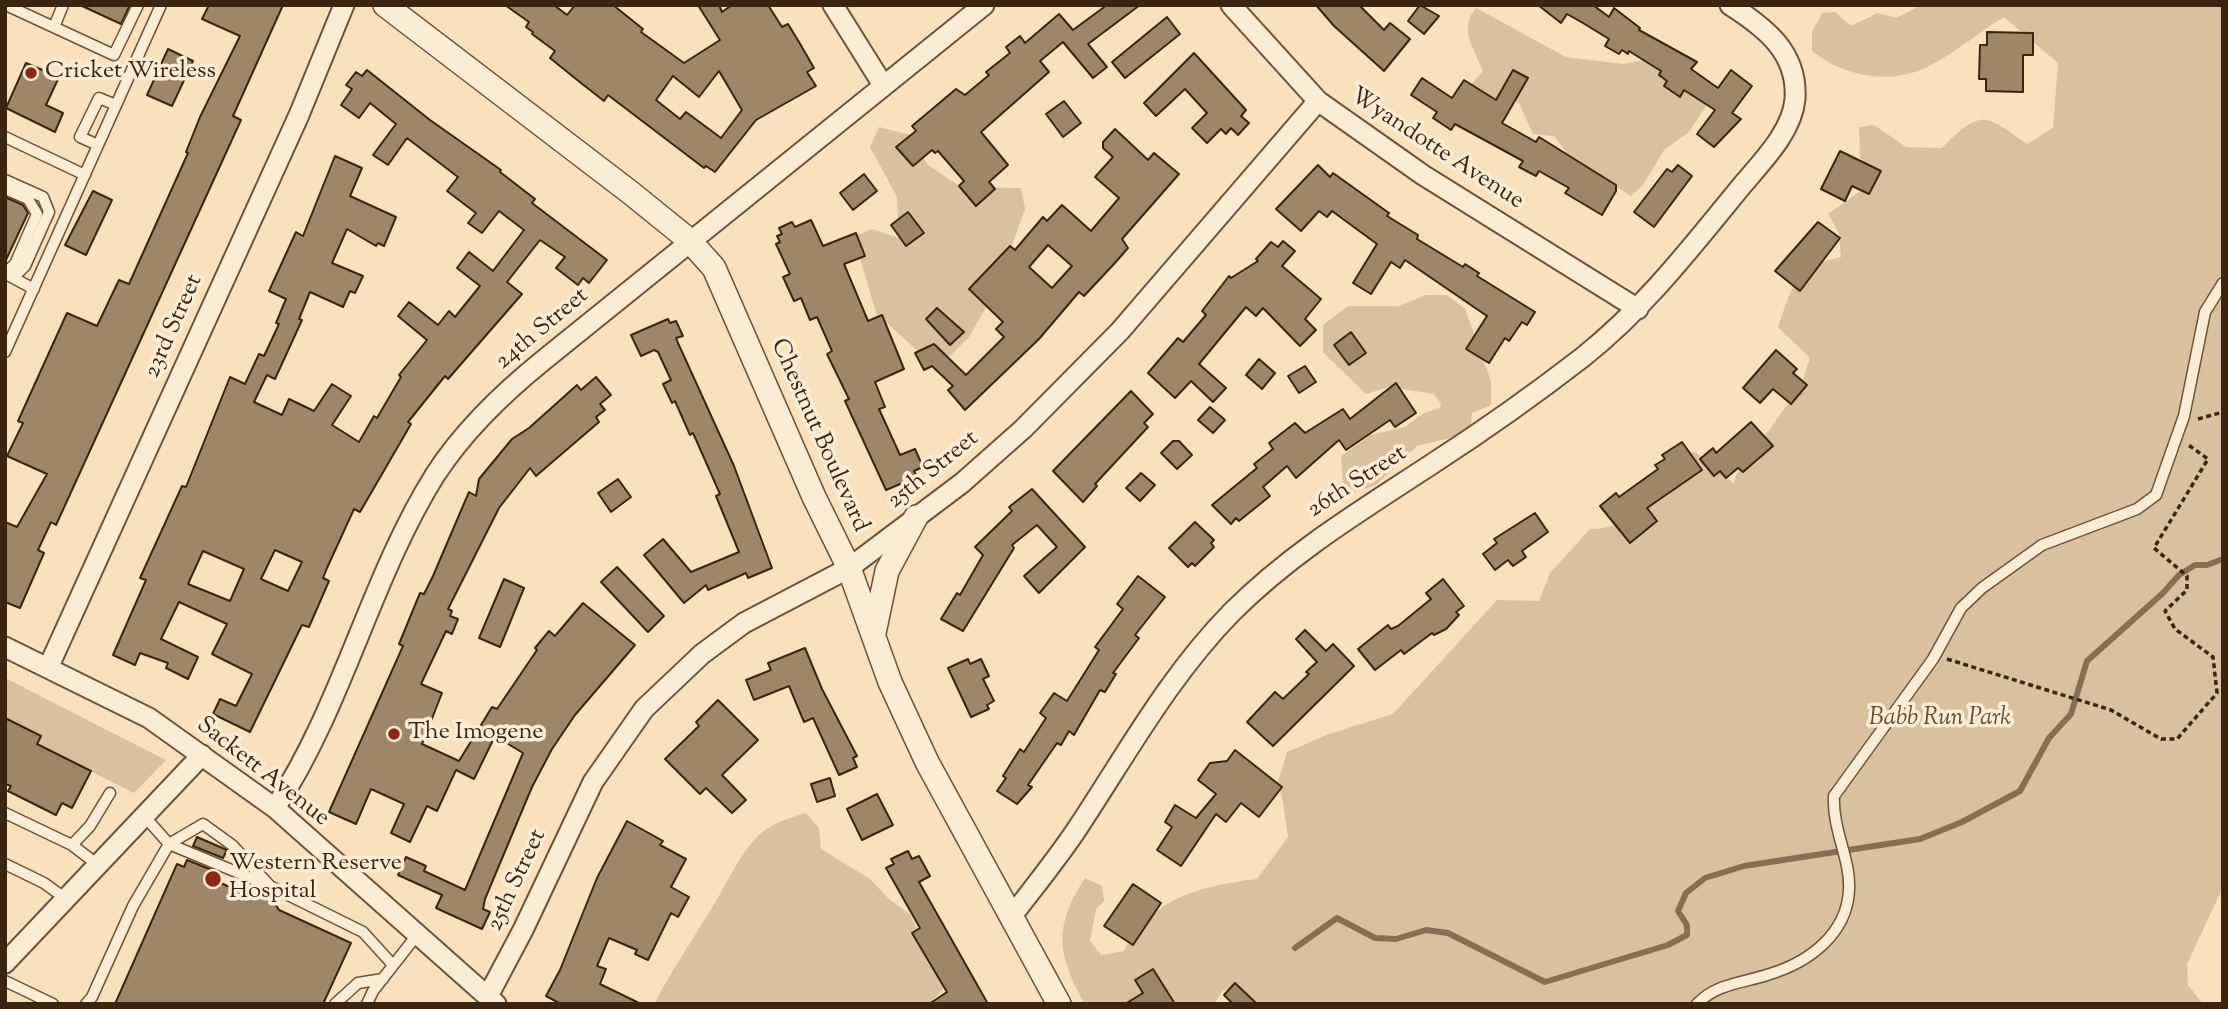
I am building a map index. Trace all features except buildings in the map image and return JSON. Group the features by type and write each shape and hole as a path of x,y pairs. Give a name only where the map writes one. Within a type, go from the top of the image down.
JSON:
{"street":[{"name":"23rd Street","path":"48,668 299,115 344,5"},
{"name":"Chestnut Boulevard","path":"385,5 410,15 632,192 689,240 722,282 814,497 849,568 890,682 927,762 1059,1004"},
{"path":"833,5 883,85"},
{"name":"24th Street","path":"275,808 289,786 407,529 435,476 492,405 689,240 984,5"},
{"name":"Wyandotte Avenue","path":"1231,5 1318,101 1423,175 1638,309"},
{"name":"26th Street","path":"1012,916 1075,833 1155,707 1200,647 1232,612 1317,538 1434,463 1546,385 1638,309 1661,285 1779,138 1793,114 1795,98 1795,82 1785,52 1775,38 1730,5"},
{"name":"25th Street","path":"492,1000 593,782 644,709 677,675 742,624 849,568 1023,429 1090,363 1318,101"},
{"path":"874,636 887,571 916,517"},
{"name":"Sackett Avenue","path":"5,647 149,718 202,755 275,808 492,1000"},
{"path":"5,963 202,755"}],"lane":[{"path":"5,5 114,55 138,5"},
{"path":"54,27 63,5"},
{"path":"5,352 161,5"},
{"path":"97,145 80,137 99,98 116,105"},
{"path":"5,137 85,175"},
{"path":"5,180 43,197 49,212 25,266 18,273 5,274"},
{"path":"5,190 28,199 37,214 15,264 5,274"},
{"path":"5,274 34,289"},
{"path":"1697,1004 1716,989 1771,974 1817,951 1828,942 1843,917 1850,887 1833,814 1834,796 1935,655 1961,608 2012,564 2042,545 2137,509 2156,495 2181,423 2205,312 2223,283"},
{"path":"72,845 90,825 110,793"},
{"path":"5,813 72,845 99,865"},
{"path":"146,817 169,844 270,887 363,932 393,965"},
{"path":"86,1004 133,906 169,844 203,824 232,845 270,887"},
{"path":"5,864 44,883 66,899"},
{"path":"368,1004 383,979 417,935"},
{"path":"335,1004 358,983 383,979"},
{"path":"5,981 53,1004"}],"path":[{"path":"2181,423 2223,412"},
{"path":"1935,655 2111,710 2161,739 2177,739 2217,692 2213,657 2175,629 2165,611 2187,590 2187,576 2154,548 2208,459 2177,437"}],"green space":[{"name":"Babb Run Park","path":"1921,5 2223,5 2223,887 2187,964 2188,985 2203,1004 1260,1004 1241,991 1223,990 1214,1004 1085,1004 1069,971 1062,941 1068,911 1085,878 1102,886 1104,901 1096,909 1090,941 1101,955 1124,951 1135,933 1149,918 1180,897 1217,886 1257,879 1288,837 1282,796 1277,785 1287,752 1329,734 1393,714 1497,600 1539,601 1550,573 1590,529 1604,528 1624,519 1663,475 1694,451 1734,484 1736,475 1801,386 1810,358 1778,327 1792,289 1804,273 1813,266 1841,257 1839,233 1828,214 1872,183 1860,157 1859,127 1874,125 1906,147 1942,148 1975,121 1992,122 2027,144 2053,128 2058,63 2004,17 1936,62 1902,75 1874,76 1848,71 1812,51 1812,32 1822,13 1835,12 1851,26 1878,13 1896,18"},
{"path":"1476,8 1566,57 1623,64 1664,56 1691,70 1698,79 1706,106 1689,132 1664,150 1643,185 1631,196 1570,157 1554,136 1533,134 1519,103 1502,98 1480,102 1467,89 1483,71 1468,31 1468,23"},
{"path":"879,127 910,135 928,165 961,187 1021,188 1025,209 995,292 969,337 948,358 921,354 876,313 858,251 858,235 872,229 899,238 897,197 870,147"},
{"path":"1426,295 1447,295 1465,309 1491,381 1491,405 1472,413 1470,433 1417,446 1376,485 1344,496 1341,456 1371,435 1405,427 1424,413 1440,408 1441,404 1434,394 1389,387 1366,394 1323,352 1323,325 1348,306 1398,306"},
{"path":"5,678 166,760 134,793 37,744 40,736 5,718"},
{"path":"806,813 819,828 821,849 870,879 890,900 910,914 944,988 929,1004 654,1004 751,844 773,825"}],"waterway":[{"path":"1295,948 1337,918 1375,938 1396,939 1426,930 1448,933 1545,982 1668,945 1687,935 1687,925 1678,911 1686,893 1705,878 1744,866 1920,839 1962,822 2020,791 2049,738 2071,714 2087,661 2163,593 2179,575 2195,565 2207,565 2223,559"}],"place":[{"name":"Cricket Wireless","path":"31,73"},
{"name":"The Imogene","path":"394,734"},
{"name":"Western Reserve Hospital","path":"213,879"}]}
